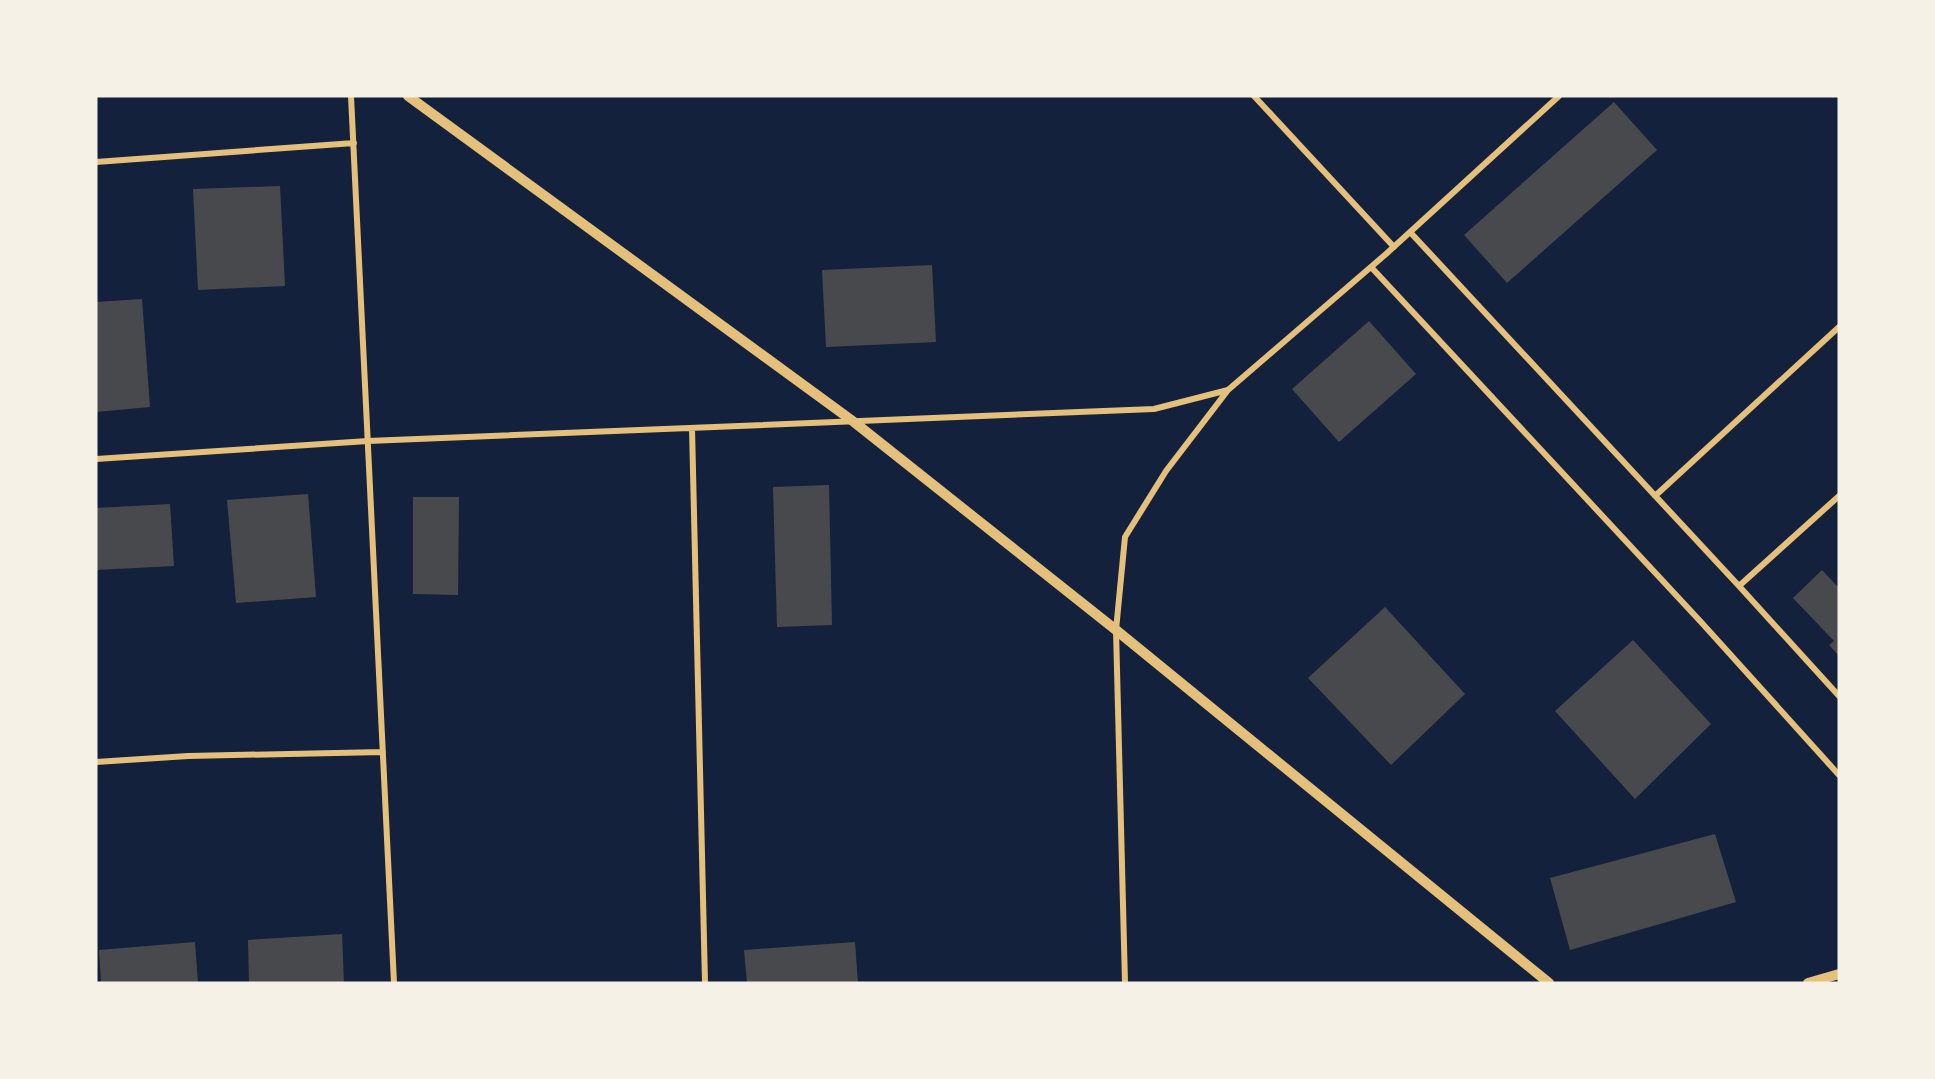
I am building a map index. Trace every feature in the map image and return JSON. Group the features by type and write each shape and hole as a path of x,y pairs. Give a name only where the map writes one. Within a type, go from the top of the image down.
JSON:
{"street":[{"path":"351,96 394,983"},
{"path":"408,96 854,422 1116,630 1549,983"},
{"path":"1254,96 1394,247"},
{"path":"1125,983 1116,630 1125,537 1166,471 1228,390 1394,247 1559,96"},
{"path":"96,162 354,143"},
{"path":"1410,232 1740,586 1839,696"},
{"path":"1371,267 1839,775"},
{"path":"1655,496 1839,327"},
{"path":"96,459 368,441 1154,409 1228,390"},
{"path":"692,429 705,983"},
{"path":"1740,586 1839,496"},
{"path":"96,762 188,756 383,752"},
{"path":"1808,983 1839,974"}],"building":[{"path":"1614,102 1657,150 1507,283 1464,235"},
{"path":"280,186 285,286 198,290 193,189"},
{"path":"932,265 936,342 826,347 822,270"},
{"path":"142,299 150,407 96,412 96,302"},
{"path":"1369,321 1416,374 1339,442 1292,389"},
{"path":"829,485 832,625 777,627 773,487"},
{"path":"308,494 316,597 236,603 227,500"},
{"path":"413,497 459,497 458,595 413,594"},
{"path":"170,504 174,566 96,570 96,508"},
{"path":"1822,570 1839,588 1839,656 1829,645 1834,641 1793,598"},
{"path":"1385,607 1465,694 1391,765 1308,678"},
{"path":"1633,640 1711,724 1635,799 1555,711"},
{"path":"1715,834 1736,902 1570,950 1550,878"},
{"path":"342,934 344,983 249,983 248,940"},
{"path":"195,942 198,983 101,983 99,950"},
{"path":"855,942 858,983 747,983 744,950"}]}
